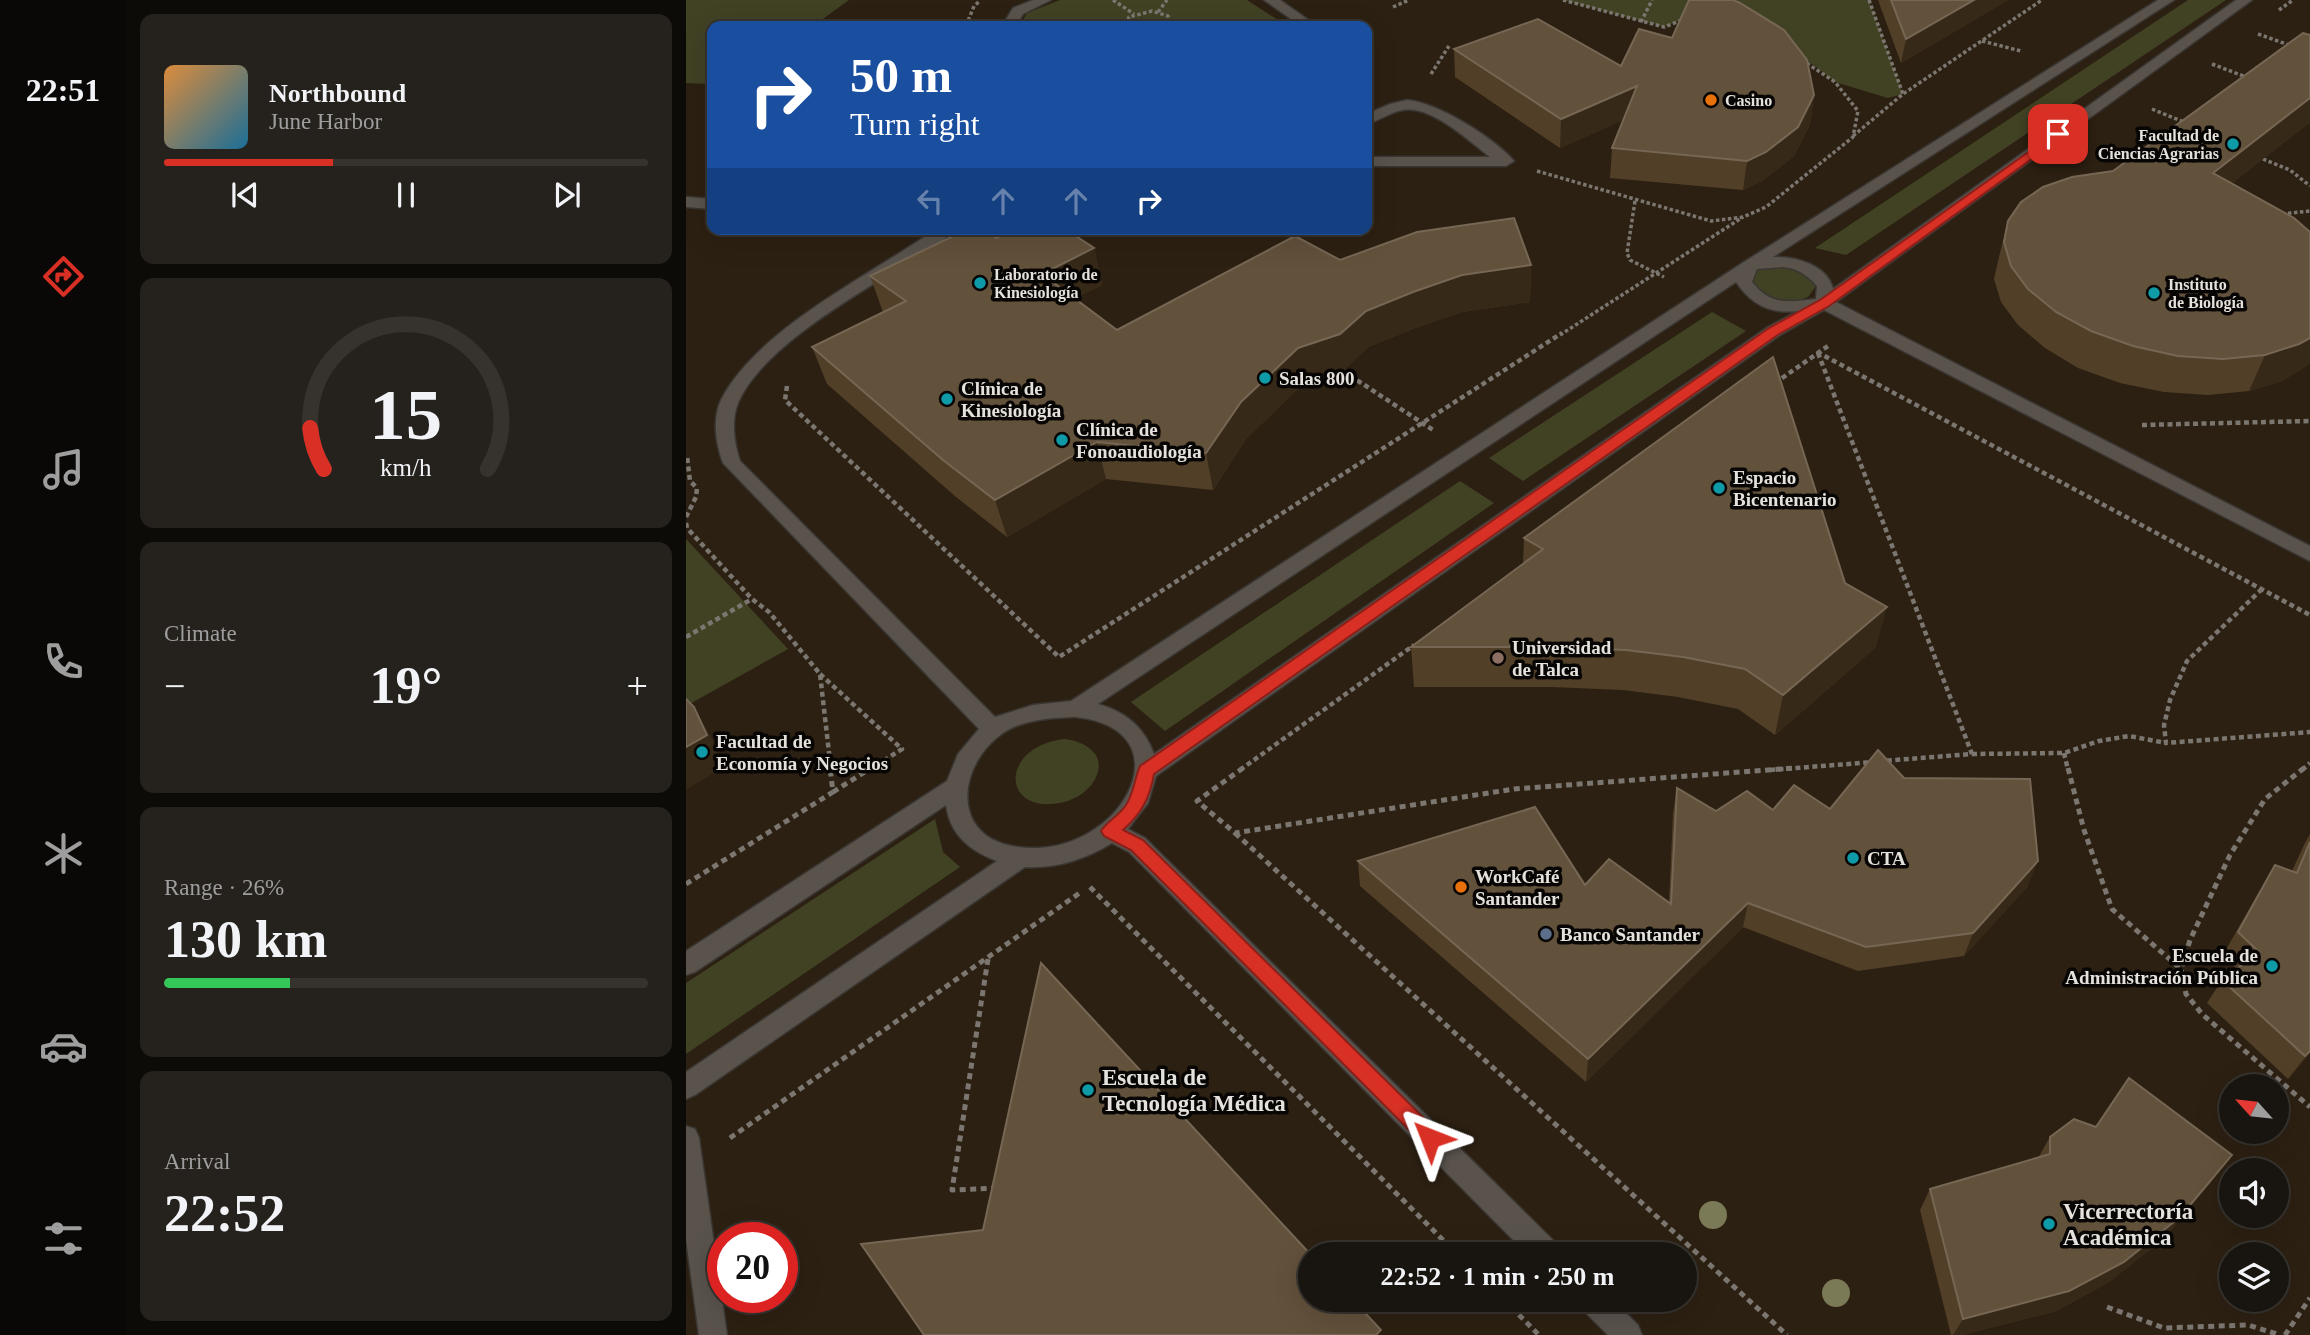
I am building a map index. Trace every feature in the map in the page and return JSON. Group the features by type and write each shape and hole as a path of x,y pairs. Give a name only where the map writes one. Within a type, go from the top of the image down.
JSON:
{"lane":[{"path":"1012,21 1018,11 1044,0"},
{"path":"1271,0 1302,21"},
{"path":"1075,709 1750,265 2167,0"},
{"path":"1146,771 1774,331 1824,303 2245,0"},
{"path":"1372,118 1391,108 1411,104 1430,108 1506,162"},
{"path":"1372,162 1506,162"},
{"path":"686,202 707,204"},
{"path":"938,235 787,337 751,370 730,402 724,445 732,463 993,729"},
{"path":"1750,265 1781,260 1811,268 1825,285 1824,303"},
{"path":"1750,265 1744,282 1757,299 1786,307 1824,303 2310,554"},
{"path":"1075,709 1104,714 1128,727 1142,748 1146,771 1142,793 1129,814 1110,831 1082,848 1052,857 1020,858 990,850 968,835 956,813 954,788 967,757 993,729 1047,710 1075,709"},
{"path":"686,964 954,788"},
{"path":"1110,831 1137,845 1535,1242"},
{"path":"686,1087 1020,858"},
{"path":"686,1138 713,1335"},
{"path":"1605,1312 1628,1335"}],"path":[{"path":"968,21 974,6 981,0"},
{"path":"1113,0 1134,14"},
{"path":"1158,12 1167,0"},
{"path":"1393,7 1409,0"},
{"path":"1563,0 1664,27 1692,15"},
{"path":"1642,22 1652,0"},
{"path":"1869,0 1903,94"},
{"path":"792,376 786,387 785,400 1059,657 1743,217 1766,207 1903,94 2042,0"},
{"path":"1126,21 1134,14 1158,12 1170,19 1169,21"},
{"path":"2250,31 2298,48"},
{"path":"1792,55 1814,65 1835,82 1858,111 1853,137"},
{"path":"2208,62 2253,80"},
{"path":"2148,108 2193,125"},
{"path":"2263,159 2290,170 2310,186"},
{"path":"1506,162 1711,221 1743,217"},
{"path":"2273,215 2310,211"},
{"path":"1773,385 1818,353"},
{"path":"1818,353 2310,615"},
{"path":"1818,353 1972,754"},
{"path":"2137,425 2310,421"},
{"path":"686,451 691,481 697,488 696,497 686,517"},
{"path":"686,523 687,528 752,599 769,612 820,674 902,749 686,884"},
{"path":"2166,743 2164,725 2169,700 2187,661 2262,589"},
{"path":"686,637 752,599"},
{"path":"1416,644 1197,801 1787,1335"},
{"path":"820,674 833,792"},
{"path":"1235,833 1514,789 1972,754 2064,753 2099,741 2129,736 2166,743 2310,732"},
{"path":"2064,753 2084,831 2112,909 2181,969"},
{"path":"2310,763 2265,799 2258,810 2230,855 2190,940 2181,969 2186,993 2202,1014 2310,1107"},
{"path":"690,1166 989,959 1089,886 1445,1242"},
{"path":"989,959 952,1190 1000,1188"},
{"path":"2286,1335 2310,1298"},
{"path":"2107,1307 2164,1328 2248,1325 2280,1335"},
{"path":"1516,1312 1539,1335"}],"shaded area":[{"name":"Universidad de Talca","path":"686,0 2310,0 2310,1335 686,1335"}],"green space":[{"path":"686,0 849,0 820,21 707,21 707,84 686,83"},
{"path":"1060,0 1247,0 1278,21 1023,21 1027,13"},
{"path":"1563,0 1869,0 1903,94 1888,98 1835,82 1814,65 1760,39 1692,15 1664,27"},
{"path":"2188,0 2226,0 1846,255 1815,248"},
{"path":"1792,266 1814,280 1816,286 1808,297 1784,302 1764,294 1751,283 1755,272 1762,268"},
{"path":"1712,312 1746,331 1523,481 1489,458"},
{"path":"1460,481 1494,503 1165,731 1131,702"},
{"path":"686,539 788,649 686,706"},
{"path":"1064,739 1080,743 1093,751 1099,764 1094,781 1081,794 1064,802 1043,804 1028,800 1019,791 1016,779 1018,766 1027,754 1042,745"},
{"path":"935,819 943,852 960,867 686,1054 686,983"}],"building":[{"path":"1689,0 1733,0 1740,3 1784,30 1807,60 1814,95 1798,127 1766,152 1747,161 1612,148 1637,86 1561,119 1454,49 1538,19 1621,66 1639,29 1672,38"},
{"path":"1891,0 1974,0 1906,39"},
{"name":"Instituto de Biología","path":"2303,33 2310,35 2310,98 2213,173 2294,218 2310,232 2310,338 2265,355 2223,359 2178,356 2133,346 2091,331 2056,312 2028,289 2011,266 2004,242 2008,221 2021,202 2043,187 2072,177 2113,171"},
{"path":"1514,218 1531,265 1462,275 1413,292 1366,311 1340,334 1298,348 1241,402 1206,453 1097,442 995,500 943,460 812,347 906,301 870,276 955,235 992,235 996,238 1002,235 1074,235 1094,248 1042,274 1117,330 1295,236 1340,260 1417,232"},
{"name":"Espacio Bicentenario","path":"1773,357 1845,583 1887,607 1783,695 1745,669 1683,657 1626,650 1552,647 1411,647 1543,549 1524,538"},
{"path":"686,699 694,707 707,735 686,747"},
{"path":"1878,750 1904,778 2030,779 2038,861 1973,933 1866,947 1748,903 1588,1059 1358,861 1535,807 1585,885 1609,859 1671,904 1677,788 1716,811 1747,791 1773,810 1794,785 1830,809"},
{"name":"Escuela de Administración Pública","path":"2310,842 2310,1051 2305,1056 2222,980 2259,952 2238,932 2275,865 2297,873"},
{"name":"Escuela de Tecnología Médica","path":"1041,963 1299,1242 1298,1312 1364,1312 1381,1330 1376,1335 924,1335 861,1244 983,1230"},
{"name":"Vicerrectoría Académica","path":"2129,1078 2232,1155 2229,1158 2219,1158 2219,1170 2180,1217 2124,1262 2069,1291 1963,1319 1930,1189 2050,1154 2050,1137 2074,1119 2096,1127"}],"place":[{"name":"Casino","path":"1711,100"},
{"name":"Facultad de Ciencias Agrarias","path":"2233,144"},
{"name":"Laboratorio de Kinesiología","path":"980,283"},
{"name":"Instituto de Biología","path":"2154,293"},
{"name":"Salas 800","path":"1265,378"},
{"name":"Clínica de Kinesiología","path":"947,399"},
{"name":"Clínica de Fonoaudiología","path":"1062,440"},
{"name":"Espacio Bicentenario","path":"1719,488"},
{"name":"Universidad de Talca","path":"1498,658"},
{"name":"Facultad de Economía y Negocios","path":"702,752"},
{"name":"CTA","path":"1853,858"},
{"name":"WorkCafé Santander","path":"1461,887"},
{"name":"Banco Santander","path":"1546,934"},
{"name":"Escuela de Administración Pública","path":"2272,966"},
{"name":"Escuela de Tecnología Médica","path":"1088,1090"},
{"name":"Vicerrectoría Académica","path":"2049,1224"}],"route":[{"path":"1430,1138 1137,845 1110,831 1129,814 1142,793 1146,771 1774,331 1824,303 2058,134"}]}
